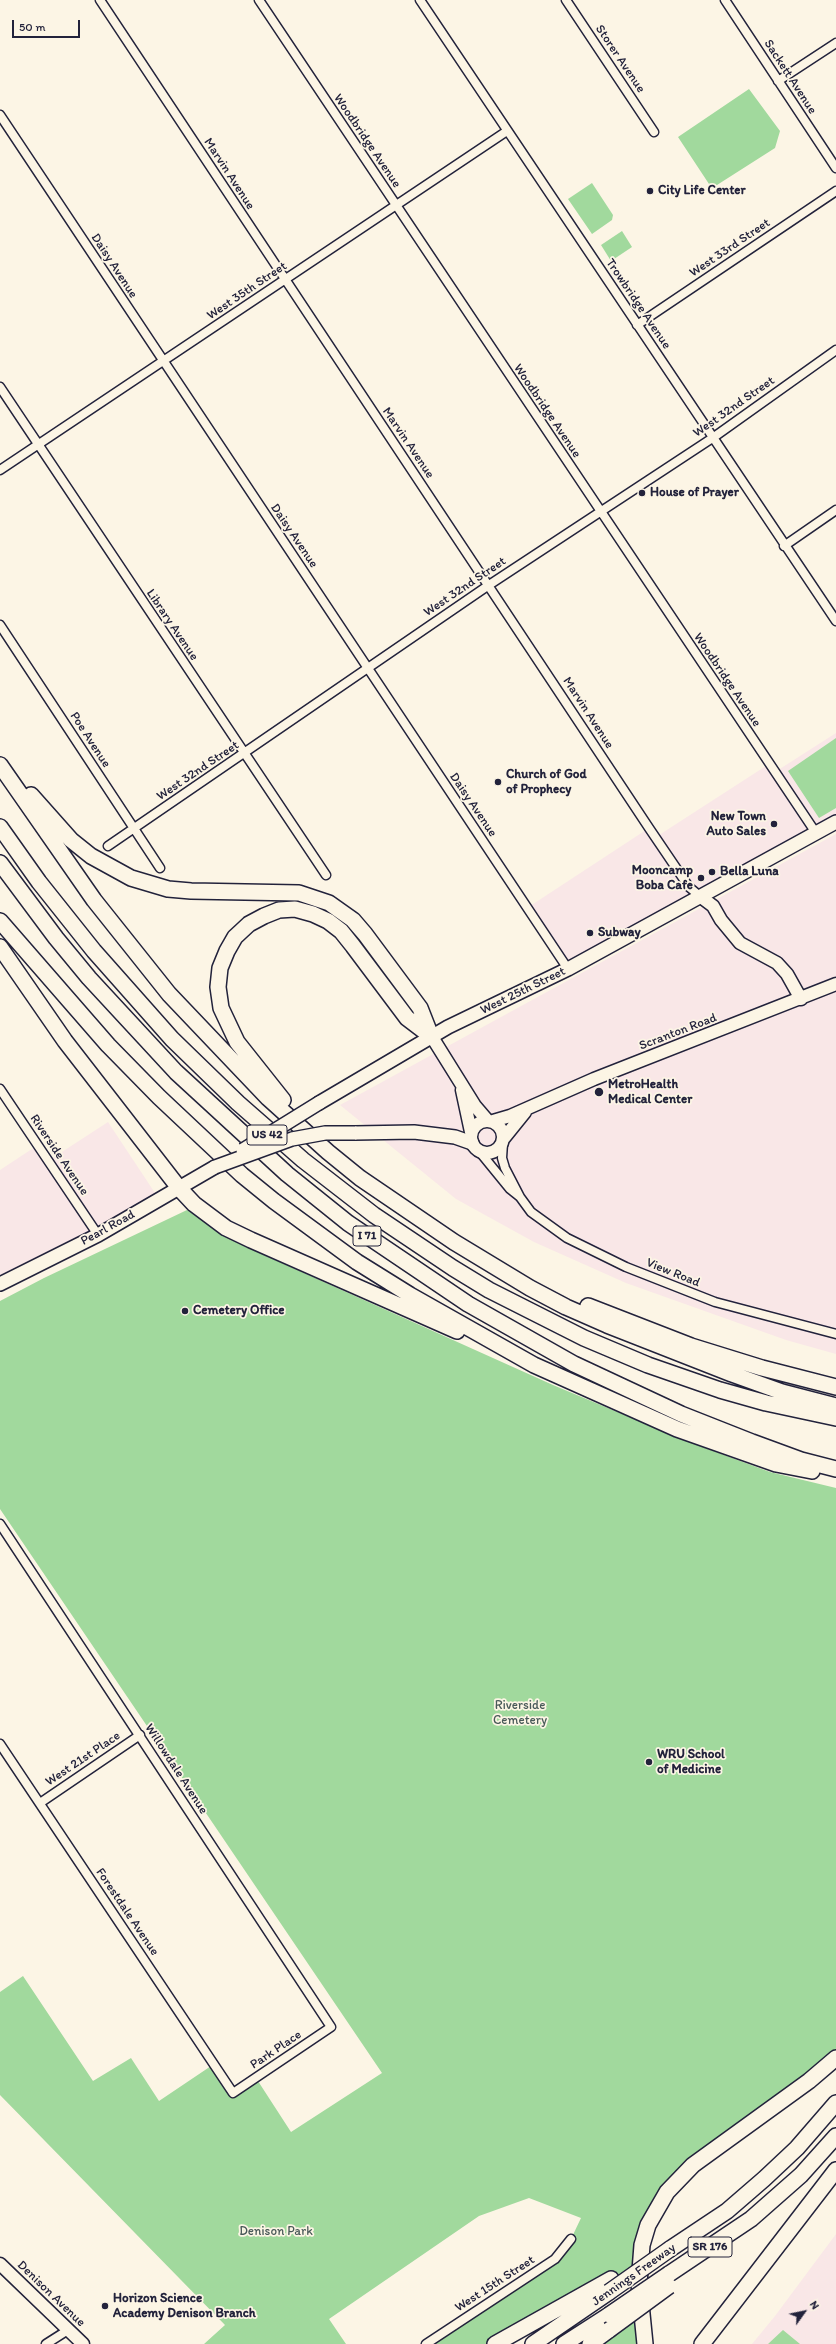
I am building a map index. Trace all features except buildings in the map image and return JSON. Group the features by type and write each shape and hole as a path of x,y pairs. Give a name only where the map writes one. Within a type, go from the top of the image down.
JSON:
{"highway":[{"path":"0,753 40,807 71,840 90,856 131,878 176,890 299,893 314,897 340,911 353,920 365,934 420,1008 432,1037"},
{"path":"0,765 80,881 169,994 268,1098 328,1152 386,1196 454,1242 530,1288 607,1325 732,1374 782,1392 836,1406"},
{"name":"I 71","path":"0,827 39,882 89,946 172,1039 244,1108 303,1160 374,1215 453,1268 489,1290 584,1338 648,1365 720,1390 766,1403 836,1418"},
{"name":"I 71","path":"0,863 70,956 122,1015 176,1072 287,1174 348,1223 468,1304 574,1364 681,1414 801,1460 836,1469"},
{"path":"386,1196 312,1130 260,1073 237,1042 221,1008 218,987 220,968 226,950 235,937 249,924 264,916 284,910 295,910 313,914 328,921 341,931 407,1018 432,1037"},
{"path":"0,921 108,1044 159,1097 248,1179 307,1226 357,1262 410,1295 534,1365"},
{"path":"0,947 65,1041 179,1188 194,1204 226,1228 677,1429 776,1464 836,1474"},
{"path":"454,1242 552,1290 625,1321 762,1368 836,1387"},
{"path":"645,2344 639,2284 642,2245 648,2225 667,2192 693,2165 808,2082 836,2058"},
{"name":"Jennings Freeway","path":"533,2344 610,2286 670,2250 727,2210 764,2179 796,2148 836,2103"},
{"path":"590,2344 670,2280 751,2219 801,2175 836,2136"},
{"path":"702,2344 836,2170"},
{"name":"Jennings Freeway","path":"564,2344 609,2315 670,2280"},
{"path":"494,2344 610,2286"}],"main road":[{"name":"West 25th Street","path":"214,1167 449,1026 568,969 836,822"},
{"path":"214,1167 292,1139 325,1133 414,1132 454,1137 474,1142"},
{"name":"Pearl Road","path":"0,1284 98,1235 214,1167"}],"street":[{"name":"Marvin Avenue","path":"100,0 649,828 689,887 701,897"},
{"name":"Woodbridge Avenue","path":"259,0 816,834"},
{"name":"Trowbridge Avenue","path":"420,0 714,437 784,546 836,621"},
{"name":"Storer Avenue","path":"566,0 654,132"},
{"name":"Sackett Avenue","path":"724,0 836,168"},
{"path":"778,81 836,43"},
{"name":"Daisy Avenue","path":"0,115 568,969"},
{"name":"West 35th Street","path":"0,470 507,131"},
{"name":"West 33rd Street","path":"637,324 836,191"},
{"name":"West 32nd Street","path":"108,846 489,585 714,437 836,350"},
{"name":"Library Avenue","path":"0,387 326,875"},
{"path":"784,546 836,510"},
{"name":"Poe Avenue","path":"0,625 160,868"},
{"path":"701,897 713,906 721,920 740,943 777,963 787,974 801,998"},
{"name":"Scranton Road","path":"490,1120 531,1107 594,1079 836,984"},
{"path":"432,1037 475,1106 501,1128 503,1141 500,1148 490,1153 474,1142 460,1083"},
{"name":"Riverside Avenue","path":"0,1089 98,1235"},
{"name":"Scranton Road","path":"503,1141 514,1123 531,1107"},
{"path":"474,1142 477,1123 490,1120"},
{"name":"View Road","path":"503,1141 502,1158 505,1168 520,1197"},
{"name":"View Road","path":"474,1142 510,1189 520,1197 539,1218 567,1238 626,1267 716,1302 836,1334"},
{"name":"Willowdale Avenue","path":"0,1524 331,2028"},
{"name":"West 21st Place","path":"40,1803 140,1735"},
{"name":"Forestdale Avenue","path":"0,1744 233,2093"},
{"name":"Park Place","path":"233,2093 331,2028"},
{"name":"West 15th Street","path":"426,2344 555,2259 571,2238"},
{"name":"Denison Avenue","path":"0,2264 83,2344"},
{"path":"46,2344 68,2330"}],"shaded area":[{"path":"836,733 836,822 568,969 527,908 649,828 656,837 769,764 775,772"},
{"name":"MetroHealth Medical Center","path":"836,834 836,1354 786,1340 626,1283 534,1242 456,1199 340,1105"},
{"path":"108,1122 159,1199 0,1284 0,1170 38,1145 48,1161"},
{"path":"836,2234 836,2344 752,2344 775,2316"}],"green space":[{"path":"749,89 780,131 775,148 717,185 709,184 678,137"},
{"path":"592,183 613,215 612,220 592,234 568,199"},
{"path":"622,231 632,247 611,261 601,245"},
{"path":"836,738 836,808 819,818 788,771"},
{"name":"Riverside Cemetery","path":"187,1210 255,1251 553,1385 689,1442 770,1472 836,1488 836,2058 680,2176 636,2266 495,2344 426,2344 555,2259 571,2239 581,2218 529,2198 479,2216 329,2319 346,2344 204,2344 225,2325 0,2095 0,1992 23,1976 93,2081 131,2058 159,2101 214,2064 233,2093 256,2078 291,2132 382,2073 0,1509 0,1301 44,1278"},
{"path":"641,2307 645,2344 590,2344"},
{"path":"783,2330 800,2344 768,2344"}],"place":[{"name":"City Life Center","path":"650,191"},
{"name":"House of Prayer","path":"642,493"},
{"name":"Church of God of Prophecy","path":"498,782"},
{"name":"New Town Auto Sales","path":"774,824"},
{"name":"Bella Luna","path":"712,872"},
{"name":"Mooncamp Boba Cafe","path":"701,878"},
{"name":"Subway","path":"590,933"},
{"name":"MetroHealth Medical Center","path":"599,1092"},
{"name":"Cemetery Office","path":"185,1311"},
{"name":"WRU School of Medicine","path":"649,1762"},
{"name":"Horizon Science Academy Denison Branch","path":"105,2306"}],"park label":[{"name":"Denison Park","path":"276,2232"}]}
